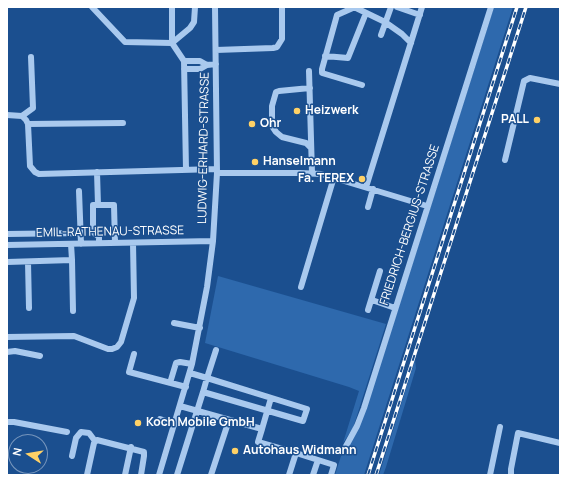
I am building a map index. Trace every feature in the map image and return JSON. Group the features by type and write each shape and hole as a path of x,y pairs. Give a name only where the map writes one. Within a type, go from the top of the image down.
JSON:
{"street":[{"path":"92,7 125,42 172,42 190,28 194,22 195,7"},
{"path":"172,7 172,42 184,61 186,170"},
{"name":"LUDWIG-ERHARD-STRASSE","path":"159,475 190,373 208,288 213,241 217,171 215,7"},
{"path":"216,50 277,47 282,39 282,7"},
{"path":"362,85 322,73 322,64 337,15 355,7 385,22 402,34 411,43"},
{"path":"381,35 391,7"},
{"path":"397,7 420,15"},
{"path":"366,187 422,7"},
{"name":"FRIEDRICH-BERGIUS-STRASSE","path":"346,448 364,408 491,7"},
{"path":"325,56 348,58 366,13"},
{"path":"7,115 22,116 33,108 31,57"},
{"path":"184,61 200,61 208,65"},
{"path":"184,69 200,69 208,65 216,64"},
{"path":"309,71 312,173"},
{"path":"505,160 524,81 530,78 560,84"},
{"path":"310,88 279,90 276,92 272,106 272,126 282,137 306,143 312,148"},
{"path":"22,116 28,124 30,166 34,172 38,174 186,170 263,175 312,173 334,177 427,206"},
{"path":"28,124 123,123"},
{"path":"97,172 98,205"},
{"path":"301,287 334,177"},
{"path":"368,207 373,189"},
{"path":"79,191 81,244"},
{"path":"99,243 99,237 93,232 93,205 114,205 115,243"},
{"path":"7,234 81,233"},
{"name":"EMIL-RATHENAU-STRASSE","path":"7,246 213,241"},
{"path":"7,337 74,336 108,348 112,349 117,347 121,342 134,298 133,243"},
{"path":"71,244 74,311"},
{"path":"7,262 72,260"},
{"path":"28,262 29,308"},
{"path":"368,310 380,271"},
{"path":"372,300 395,308"},
{"path":"174,322 200,328"},
{"path":"177,475 216,350"},
{"path":"7,352 15,351 40,356"},
{"path":"134,354 129,372 186,387"},
{"path":"170,383 176,363 180,362 192,364"},
{"path":"190,373 307,409 303,422 203,392"},
{"path":"271,398 258,442 334,465 331,475"},
{"path":"180,406 262,429"},
{"path":"160,419 175,424"},
{"path":"211,475 229,420"},
{"path":"7,422 67,432"},
{"path":"490,475 500,427"},
{"path":"72,456 76,438 81,432 89,433 95,441"},
{"path":"511,475 518,433 560,443"},
{"path":"95,441 101,440 142,450 144,454 140,475"},
{"path":"87,475 95,441"},
{"path":"125,475 131,448"},
{"path":"289,475 296,453"},
{"path":"313,475 318,460"}],"shaded area":[{"path":"494,7 513,7 364,475 335,475 341,456 351,442 387,344"},
{"path":"218,276 386,324 353,428 343,443 359,391 205,343"},
{"path":"415,360 416,368 386,467 383,475 379,475"}],"railway":[{"path":"368,475 517,7"},
{"path":"376,475 526,7"}],"place":[{"name":"Heizwerk","path":"297,111"},
{"name":"PALL","path":"537,120"},
{"name":"Ohr","path":"252,124"},
{"name":"Hanselmann","path":"255,162"},
{"name":"Fa. TEREX","path":"362,179"},
{"name":"Koch Mobile GmbH","path":"138,423"},
{"name":"Autohaus Widmann","path":"235,451"}]}
